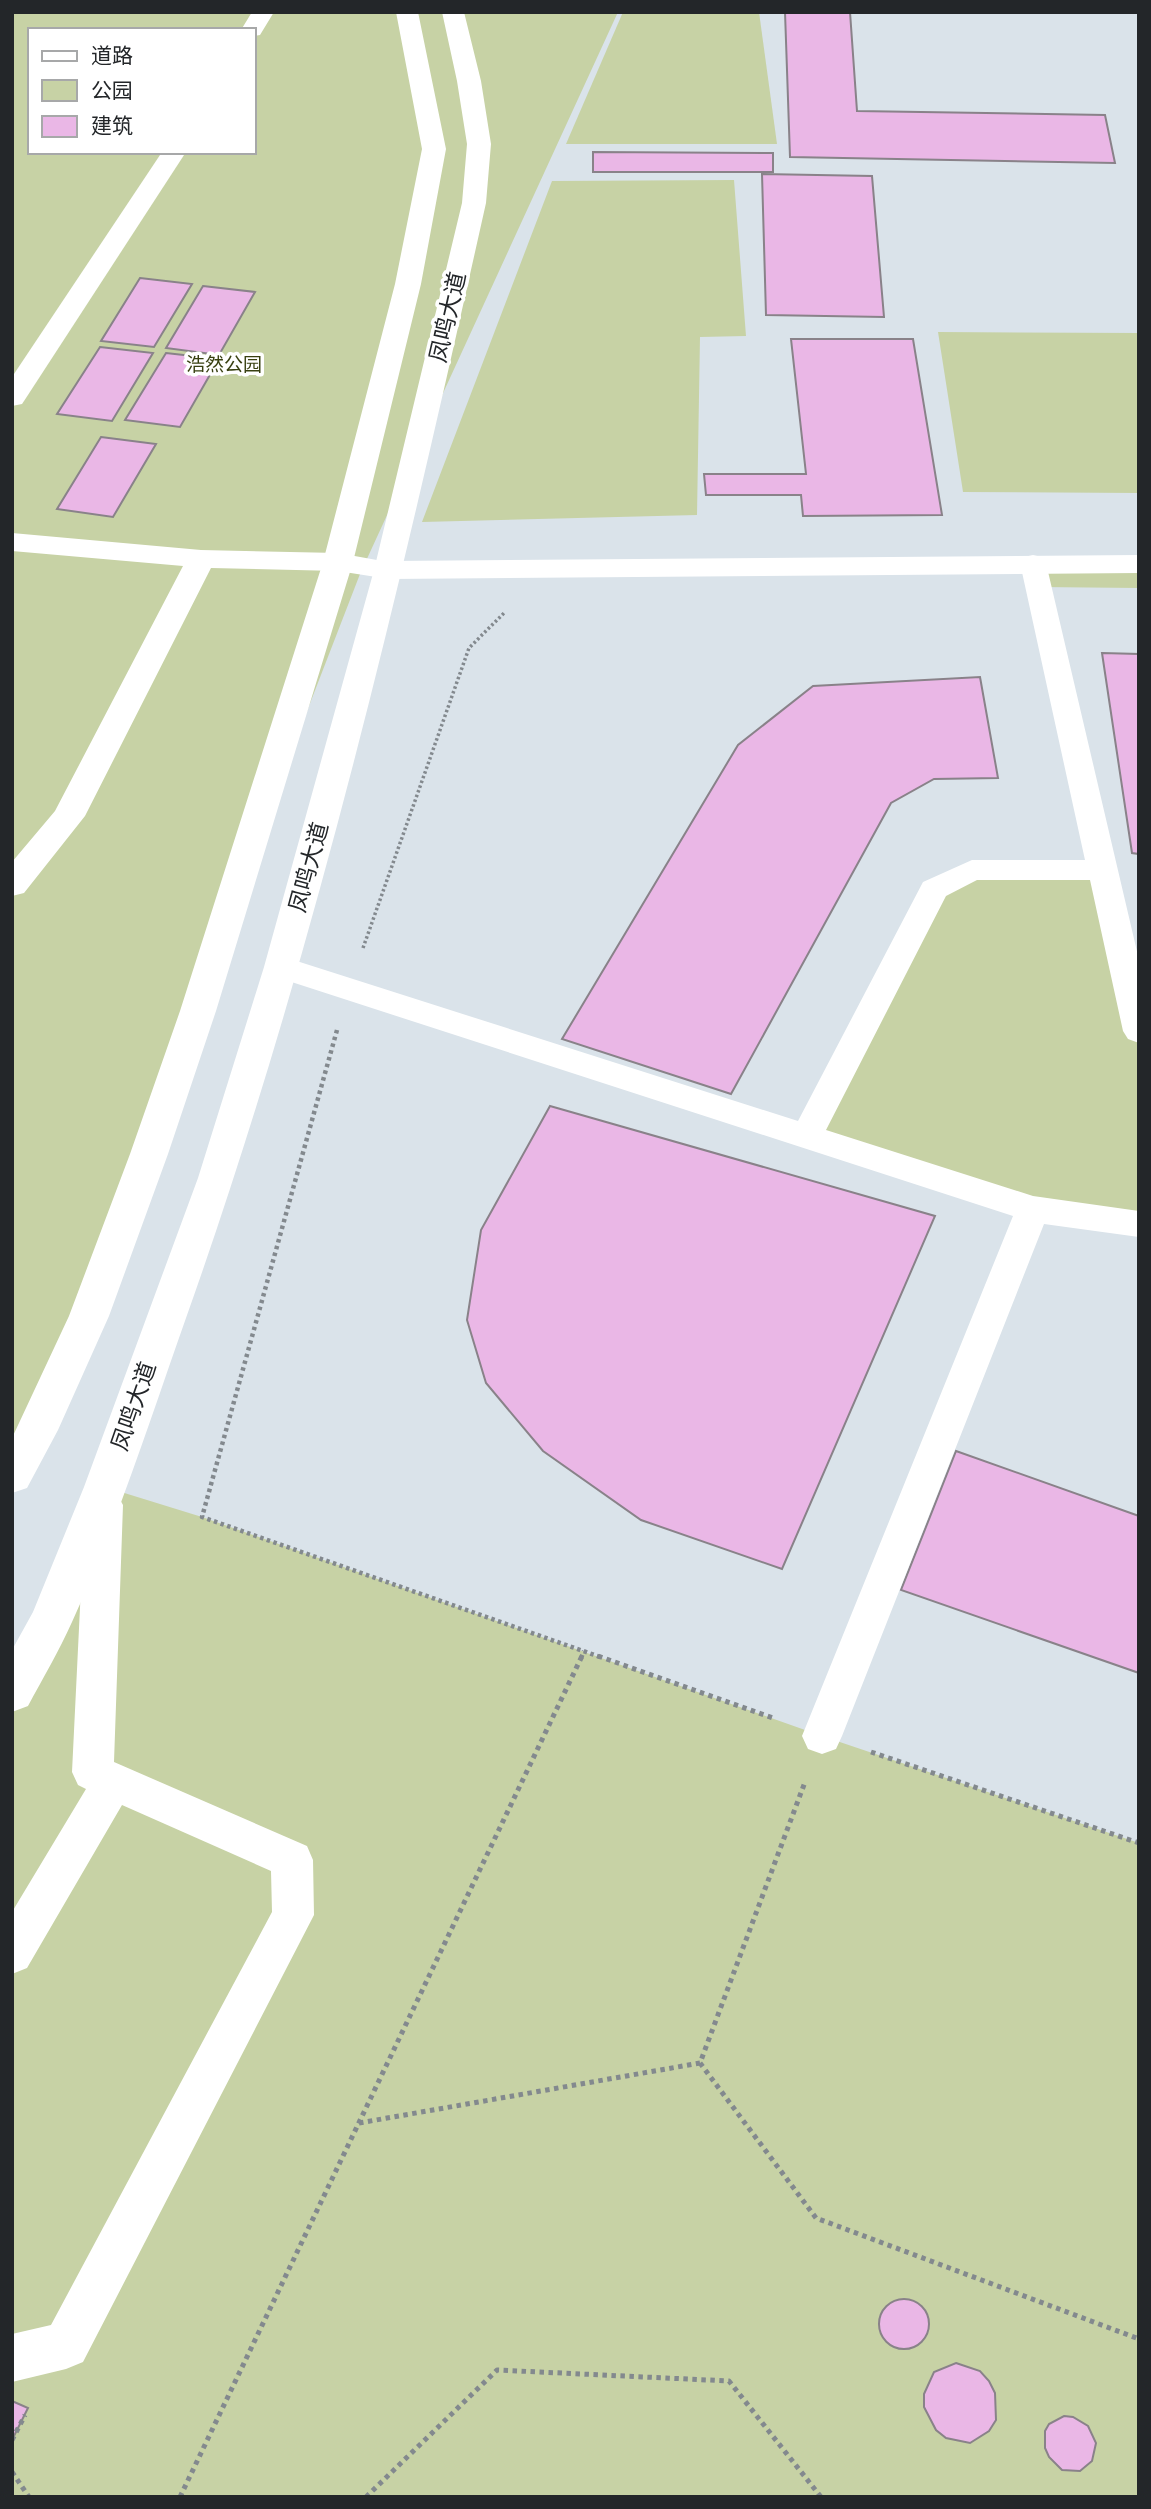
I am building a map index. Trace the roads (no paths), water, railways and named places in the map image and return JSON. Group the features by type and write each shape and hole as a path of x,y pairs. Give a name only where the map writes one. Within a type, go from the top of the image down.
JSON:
{"main road":[{"path":"253,28 263,12"},
{"name":"凤鸣大道","path":"12,1476 38,1430 89,1317 149,1154 198,1011 338,562 408,284 434,149 407,12"},
{"name":"凤鸣大道","path":"12,1692 51,1619 105,1487 217,1178 281,967 389,570 474,203 479,144 469,81 453,12"},
{"path":"12,398 173,154"},
{"path":"12,542 201,559 338,562 389,570 1139,564"},
{"path":"12,885 69,816 201,559"}],"lane":[{"path":"1033,563 1139,1031"},
{"path":"807,1135 933,889 972,870 1102,870"},
{"path":"281,967 1033,1209 1139,1224"},
{"path":"822,1736 1033,1209"},
{"path":"12,2358 66,2345 293,1915 292,1860 93,1772 105,1487"},
{"path":"12,1953 113,1781"}],"park label":[{"name":"浩然公园","path":"224,364"}]}
